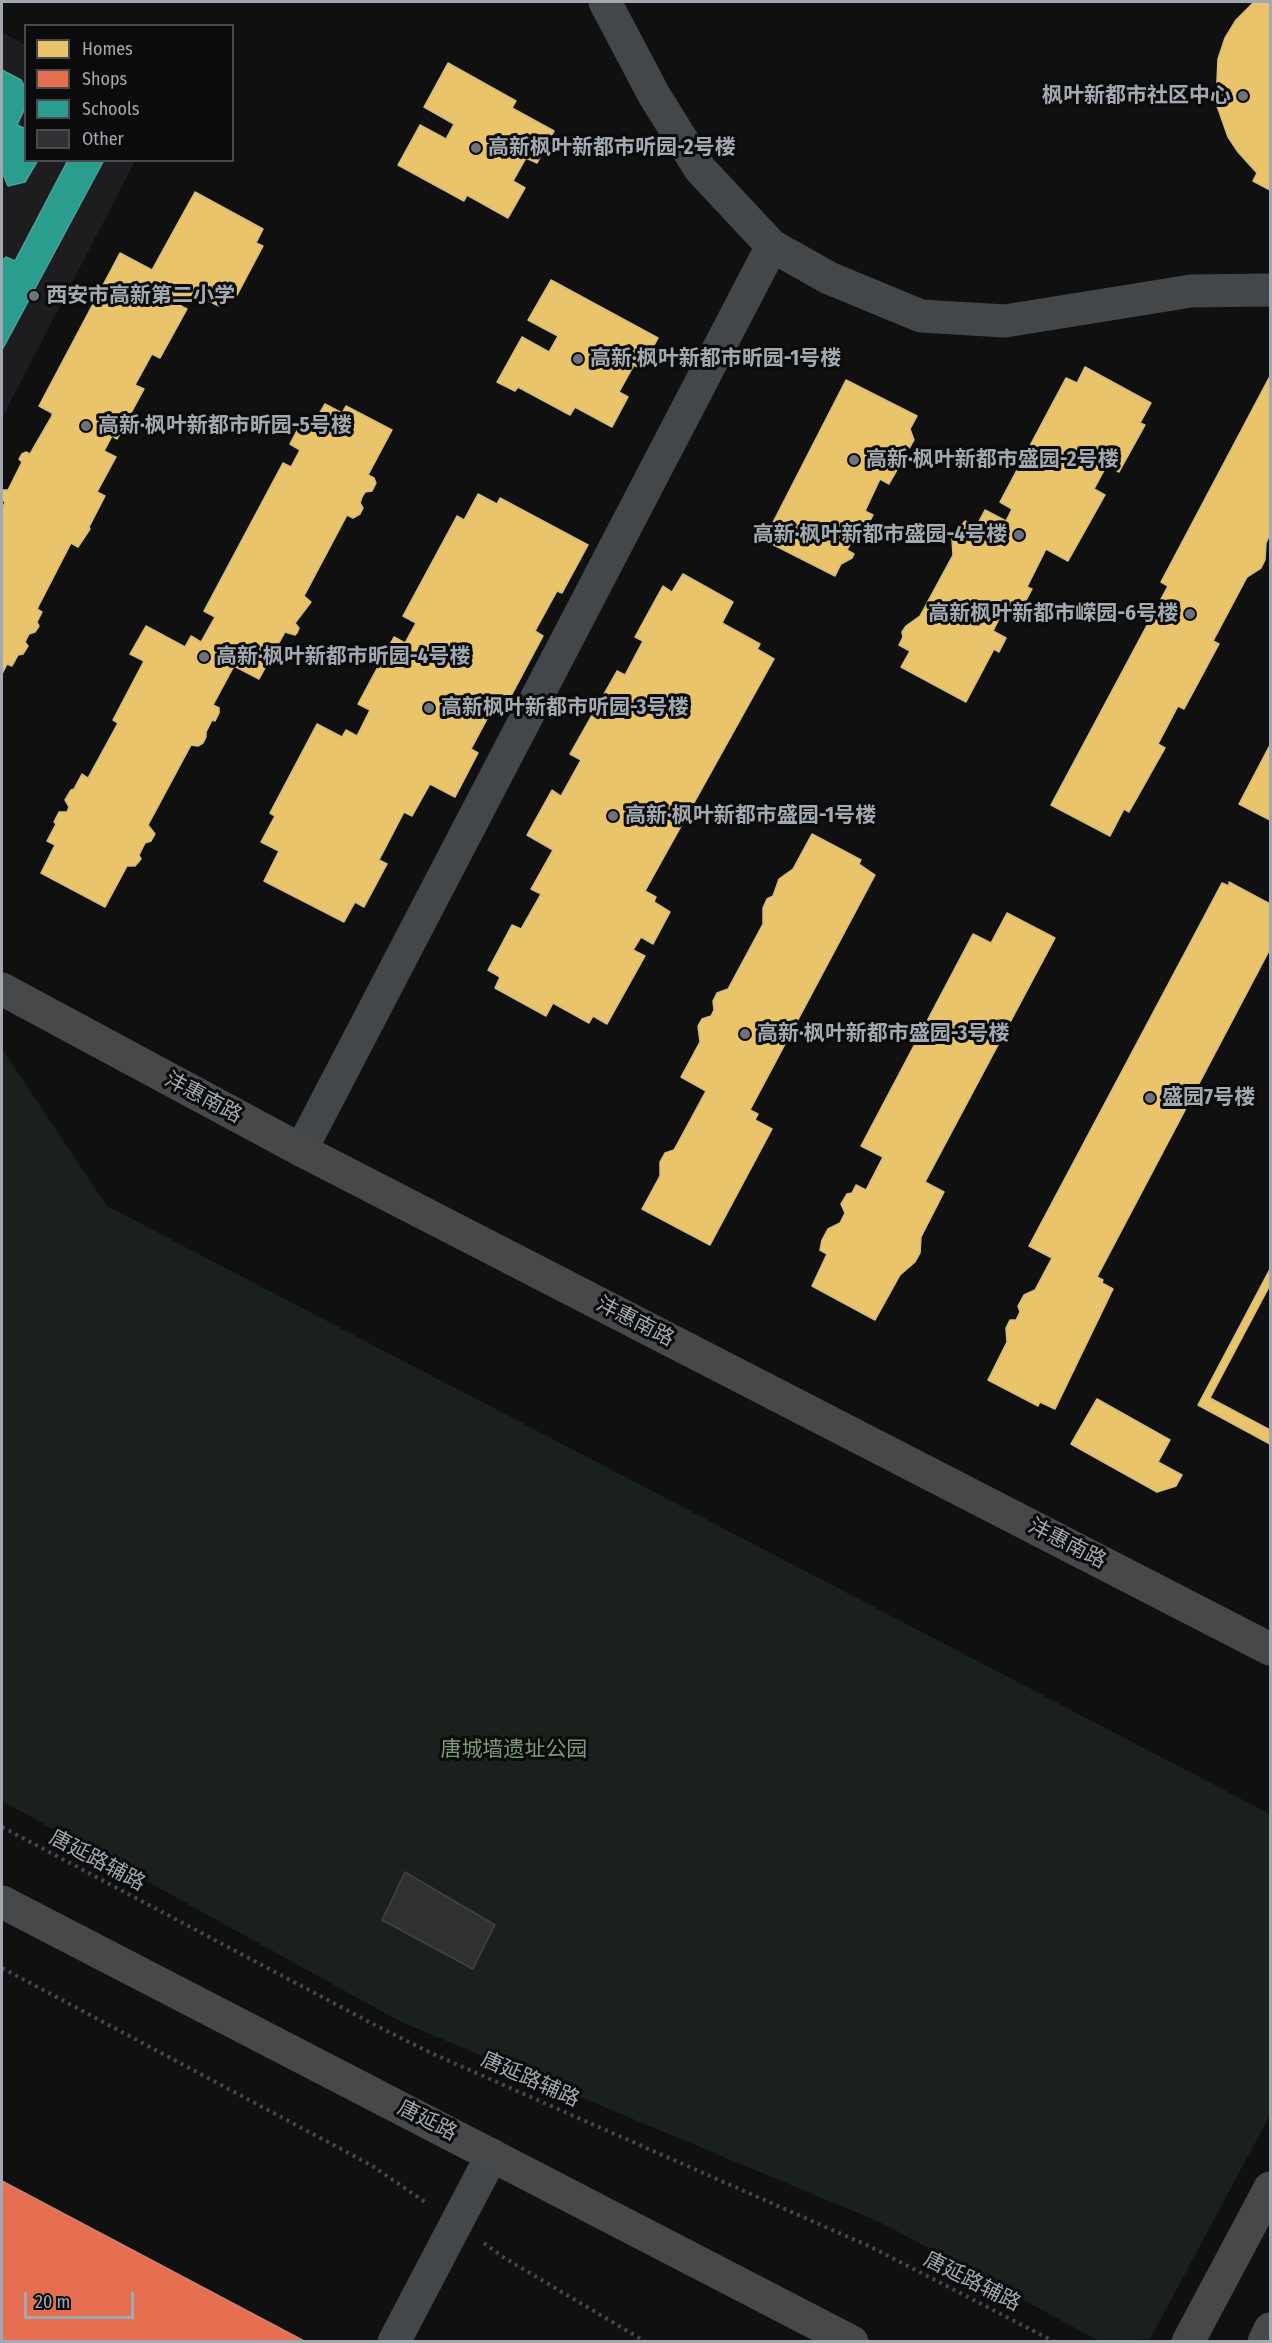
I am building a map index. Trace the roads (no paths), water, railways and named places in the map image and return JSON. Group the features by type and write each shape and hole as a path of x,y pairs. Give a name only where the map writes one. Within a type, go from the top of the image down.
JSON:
{"main road":[{"name":"沣惠南路","path":"2,989 301,1150 1270,1649"},
{"name":"唐延路","path":"2,1902 852,2342"},
{"path":"1188,2342 1270,2188"},
{"path":"1264,2342 1270,2329"}],"street":[{"path":"605,2 654,95 700,169 772,246 829,278 921,316 1005,321 1191,291 1270,290"},
{"path":"301,1150 772,246"},
{"path":"394,2342 492,2155"}],"place":[{"name":"枫叶新都市社区中心","path":"1243,96"},
{"name":"高新枫叶新都市听园-2号楼","path":"476,148"},
{"name":"西安市高新第二小学","path":"34,296"},
{"name":"高新·枫叶新都市昕园-1号楼","path":"578,359"},
{"name":"高新·枫叶新都市昕园-5号楼","path":"86,426"},
{"name":"高新·枫叶新都市盛园-2号楼","path":"854,460"},
{"name":"高新·枫叶新都市盛园-4号楼","path":"1019,535"},
{"name":"高新枫叶新都市嵘园-6号楼","path":"1190,614"},
{"name":"高新·枫叶新都市昕园-4号楼","path":"204,657"},
{"name":"高新枫叶新都市听园-3号楼","path":"429,708"},
{"name":"高新·枫叶新都市盛园-1号楼","path":"613,816"},
{"name":"高新·枫叶新都市盛园-3号楼","path":"745,1034"},
{"name":"盛园7号楼","path":"1150,1098"}],"park label":[{"name":"唐城墙遗址公园","path":"514,1750"}]}
